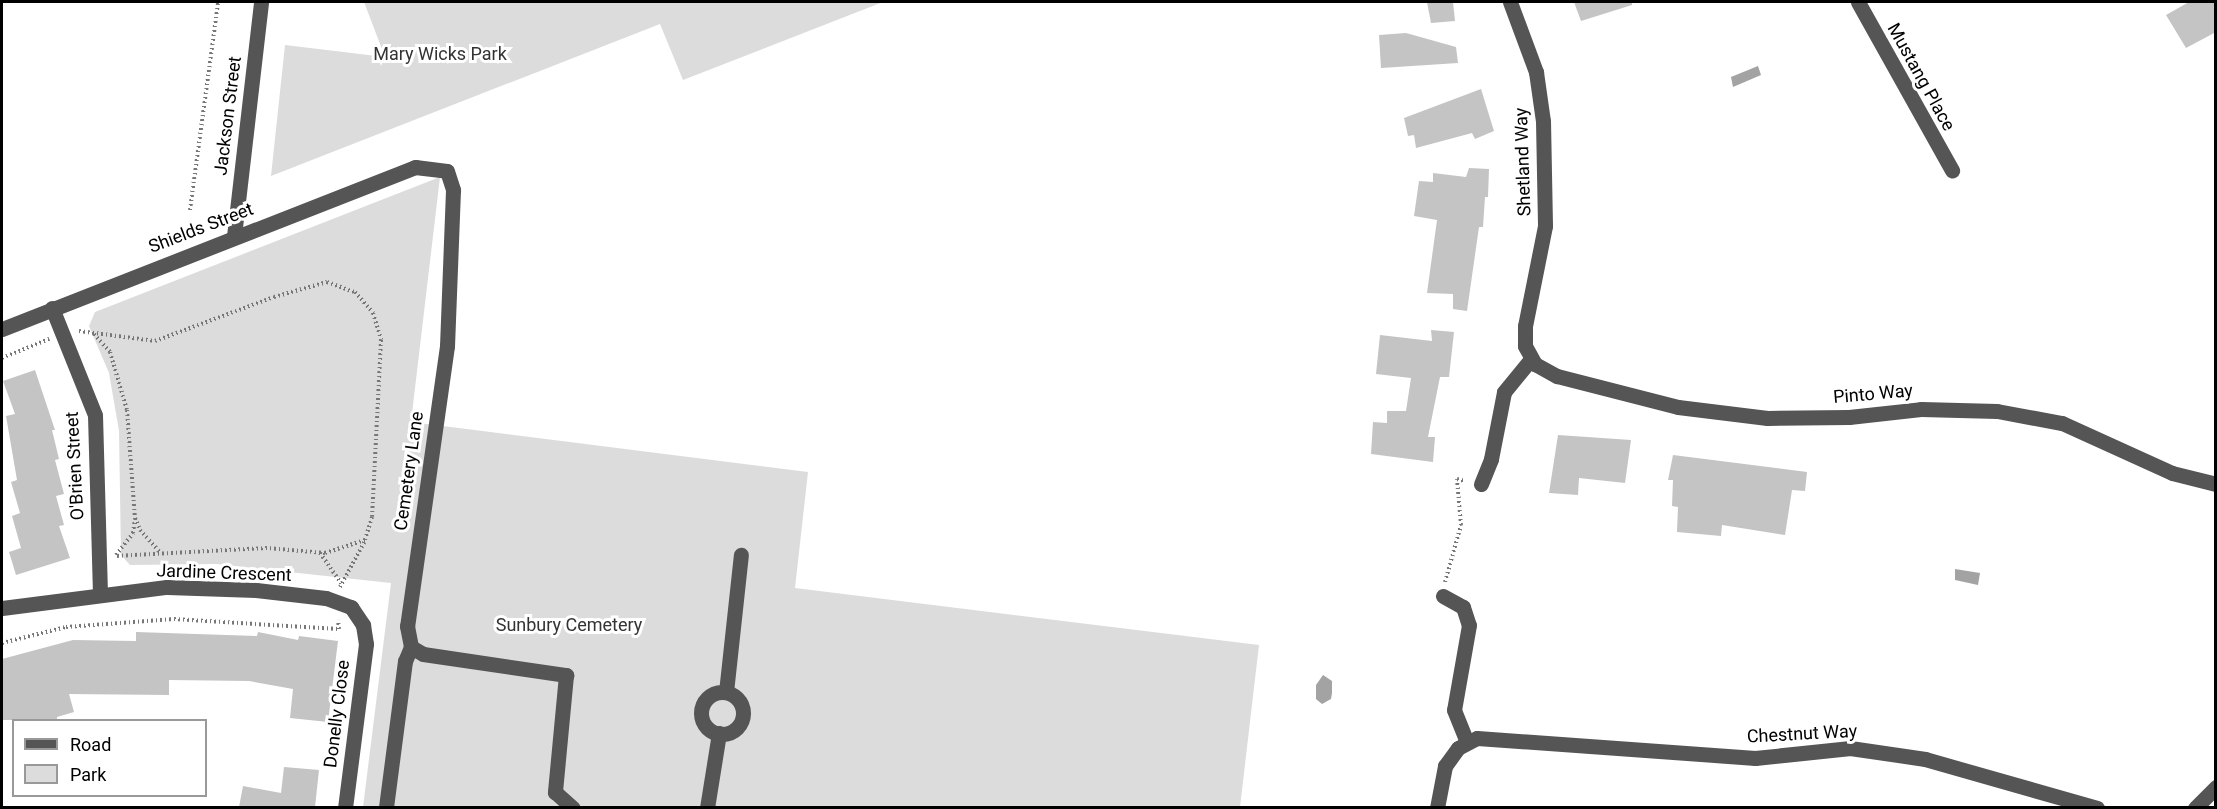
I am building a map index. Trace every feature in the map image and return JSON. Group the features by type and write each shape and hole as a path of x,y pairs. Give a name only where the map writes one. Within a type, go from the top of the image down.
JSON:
{"street":[{"name":"Jackson Street","path":"234,236 261,2"},
{"name":"Shetland Way","path":"1510,2 1536,72 1547,179 1545,226 1525,326 1525,346 1531,359"},
{"name":"Mustang Place","path":"1858,2 1952,170"},
{"name":"Shields Street","path":"2,329 234,236 415,167"},
{"name":"Cemetery Lane","path":"386,807 405,661 411,647 406,626 447,346 453,219 453,190 447,171 415,167"},
{"name":"O'Brien Street","path":"52,308 95,415 100,594"},
{"name":"Pinto Way","path":"1531,359 1557,375 1678,407 1767,418 1850,417 1921,409 1997,411 2062,423 2172,473 2216,484"},
{"path":"1480,484 1491,459 1504,392 1531,359"},
{"path":"726,692 741,555"},
{"name":"Jardine Crescent","path":"2,608 100,594 178,588 256,590 335,602 351,607 363,625"},
{"path":"1437,807 1445,766 1458,748 1467,743 1454,710 1468,625 1463,607 1443,596"},
{"name":"Donelly Close","path":"345,807 366,644 363,625"},
{"path":"411,647 423,654 566,675 555,792 573,807"},
{"path":"726,692 742,705 742,719 733,730 719,733 702,720 702,706 711,694 726,692"},
{"path":"707,807 719,733"},
{"name":"Chestnut Way","path":"1467,743 1477,738 1755,758 1850,748 1925,759 2097,807"},
{"path":"2195,807 2216,787"},
{"path":"2211,807 2216,800"}],"path":[{"path":"190,210 218,2"},
{"path":"2,358 75,330 155,341 274,297 327,282 355,292 373,314 381,340 372,517 365,540 341,583 335,602 339,629 174,619 66,627 2,643"},
{"path":"94,333 110,352 127,410 135,518 133,533 115,556"},
{"path":"1443,596 1461,525 1457,479 1480,484"},
{"path":"135,518 140,530 160,552"},
{"path":"99,557 267,548 319,552 347,549 365,540"},
{"path":"319,552 341,583"}],"green space":[{"name":"Mary Wicks Park","path":"364,2 883,2 683,80 660,24 271,176 285,45 385,57"},
{"name":"Sunbury Cemetery","path":"440,177 411,422 808,472 795,588 1259,645 1240,807 363,807 391,583 216,564 130,565 121,555 119,431 109,373 89,326 95,312"}],"shaded area":[{"path":"1758,66 1761,75 1733,87 1731,77"},
{"path":"1955,569 1980,573 1978,585 1955,580"},
{"path":"1323,675 1332,681 1332,693 1331,699 1322,704 1316,699 1316,685"}],"building":[{"path":"1427,2 1453,2 1455,21 1431,23"},
{"path":"1574,2 1632,2 1632,5 1581,21"},
{"path":"2189,2 2216,2 2216,32 2186,48 2166,15"},
{"path":"1406,33 1456,47 1458,63 1381,68 1379,35"},
{"path":"1481,89 1494,131 1475,139 1472,133 1416,148 1414,135 1408,136 1404,118"},
{"path":"1469,168 1489,169 1488,197 1485,197 1483,227 1479,227 1467,311 1453,309 1453,294 1427,293 1437,220 1414,216 1419,181 1433,182 1433,173 1466,177"},
{"path":"1431,330 1454,332 1449,377 1440,377 1428,437 1435,437 1433,462 1371,454 1373,422 1387,423 1387,411 1406,411 1411,378 1376,374 1380,335 1432,341"},
{"path":"35,370 55,430 52,430 59,459 55,460 64,494 56,496 64,525 59,526 70,558 16,575 9,552 21,548 12,516 20,513 11,482 17,480 6,416 15,414 3,381"},
{"path":"1558,435 1631,440 1625,483 1579,478 1578,495 1549,493"},
{"path":"1673,455 1807,472 1805,491 1792,490 1785,535 1722,525 1721,536 1677,532 1678,507 1672,506 1673,480 1668,480"},
{"path":"136,632 257,636 258,632 298,640 299,636 338,641 328,722 290,718 293,689 249,681 169,680 169,695 69,694 74,712 57,717 57,719 2,720 2,659 73,640 136,641"},
{"path":"284,767 319,770 315,807 239,807 243,786 281,793"}]}
